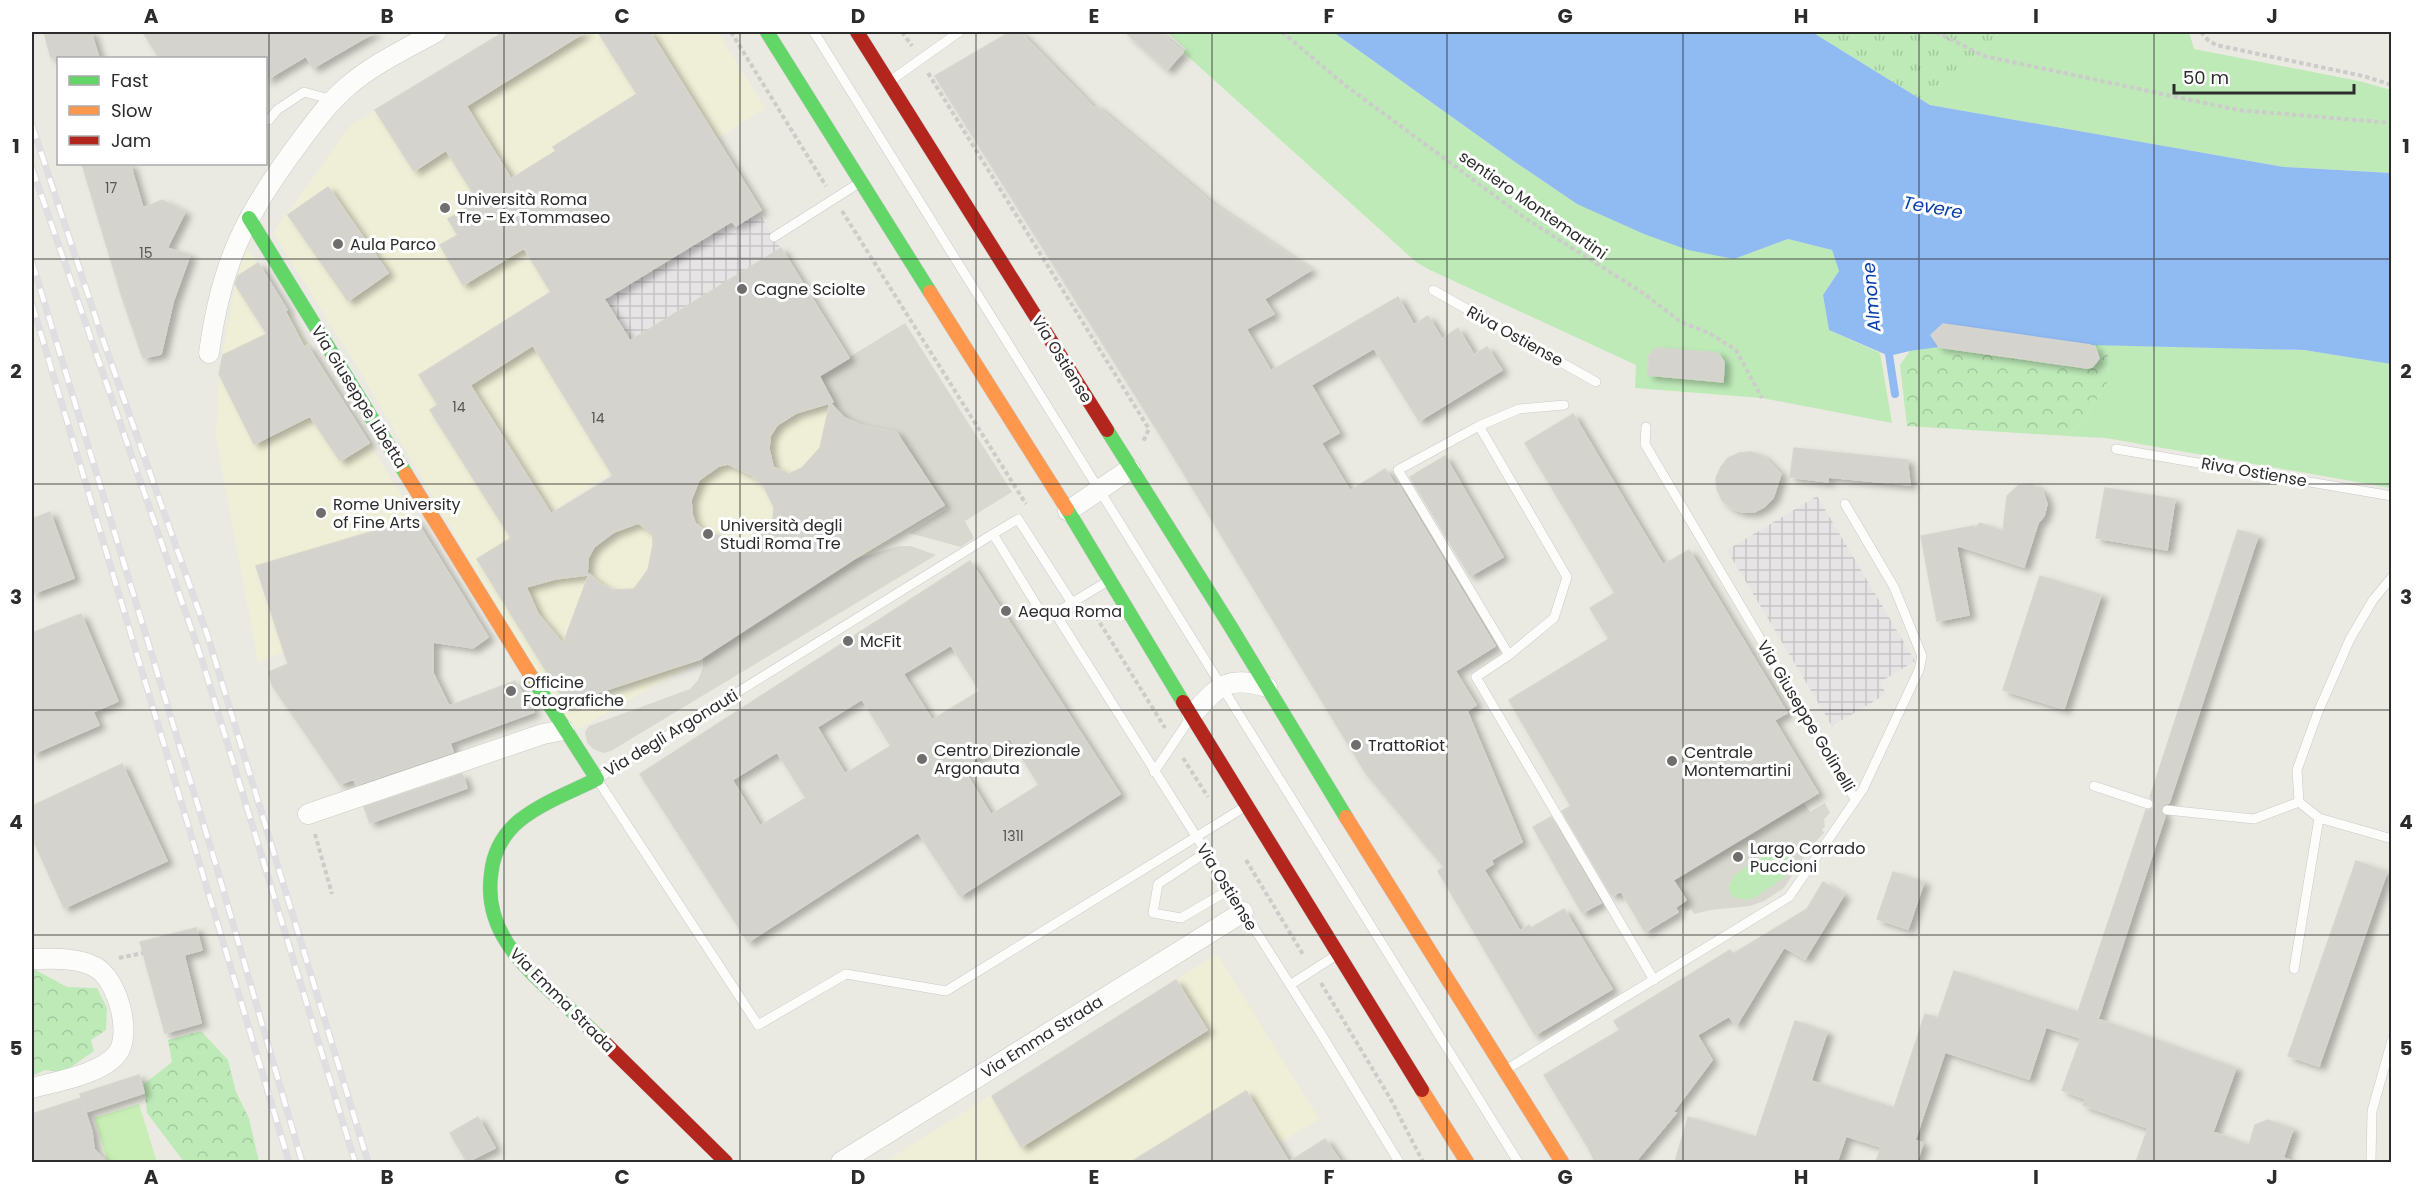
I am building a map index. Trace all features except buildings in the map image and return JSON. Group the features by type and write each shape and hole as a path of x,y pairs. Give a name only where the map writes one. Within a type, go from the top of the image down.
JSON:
{"main road":[{"path":"767,32 1068,511 1246,807 1467,1162"},
{"name":"Via Ostiense","path":"857,32 1562,1162"},
{"name":"Via Giuseppe Libetta","path":"249,218 564,730"},
{"name":"Via degli Argonauti","path":"564,730 597,778"},
{"name":"Via Emma Strada","path":"597,778 525,816 501,841 492,870 489,894 498,929 507,946 539,979 726,1162"}],"street":[{"path":"209,353 214,314 224,277 249,218 271,180 333,100 347,87 373,68 436,32"},
{"path":"1068,511 1130,469"},
{"path":"1192,716 1221,687 1230,682 1242,681 1267,687"},
{"path":"308,814 543,734 564,730"},
{"name":"Via Emma Strada","path":"841,1162 1243,912"},
{"path":"32,958 81,962 101,970 115,992 122,1016 124,1035 121,1048 109,1062 84,1073 32,1088"}],"lane":[{"path":"814,32 1518,1162"},
{"path":"888,82 959,32"},
{"path":"269,120 277,110 304,92 333,100"},
{"path":"774,237 861,182"},
{"name":"Riva Ostiense","path":"1433,290 1596,382"},
{"path":"1509,654 1398,470 1479,426 1519,409 1564,405"},
{"path":"1479,426 1568,577 1554,618 1476,677 1654,980"},
{"name":"Via Giuseppe Golinelli","path":"1504,1071 1789,897 1855,799 1645,444 1646,427"},
{"name":"Riva Ostiense","path":"2116,449 2391,496"},
{"path":"1845,504 1894,587 1922,656 1919,670 1863,789 1855,799"},
{"name":"Via degli Argonauti","path":"597,778 1018,519 1072,603"},
{"path":"993,534 1039,609 1054,613 1110,579"},
{"path":"2391,577 2373,600 2350,639 2318,712 2297,770 2299,802 2319,818 2391,839"},
{"name":"Via Ostiense","path":"1054,613 1290,985 1399,1162"},
{"path":"1154,772 1192,716"},
{"path":"597,778 759,1025 846,974 946,991 1246,807"},
{"path":"2094,786 2148,804"},
{"path":"2167,810 2254,819 2299,802"},
{"path":"2294,969 2319,818"},
{"path":"1205,853 1158,884 1153,913 1181,918 1229,890"},
{"path":"1290,985 1337,955"},
{"path":"2371,1162 2372,1111 2391,1040"}],"path":[{"path":"730,32 1027,506"},
{"path":"902,32 1149,429"},
{"name":"sentiero Montemartini","path":"1282,32 1345,85 1525,218 1642,293 1681,322 1709,333 1736,350 1762,398"},
{"path":"1936,32 1984,56 2238,110 2391,123"},
{"path":"2201,32 2216,45 2363,76 2391,85"},
{"path":"1083,596 1390,1098 1423,1162"},
{"path":"318,847 332,894"}],"shaded area":[{"path":"504,32 718,32 765,108 531,258 649,448 512,537 807,355 849,358 944,505 693,664 573,732 471,563 360,371 273,233 350,126"},
{"path":"714,140 833,333 649,448 530,258"},
{"name":"Rome University of Fine Arts","path":"246,245 459,588 258,662 216,438 219,374 235,284"},
{"path":"905,323 1012,492 965,521 974,538 961,547 909,533 947,509 896,432 861,425 845,418 836,409 820,375"},
{"name":"Centrale Montemartini","path":"1817,496 1915,661 1880,682 1886,694 1832,726 1727,550"},
{"path":"899,546 911,546 936,555 611,751 603,753 593,749 587,742 585,732 589,726 690,689 698,680 703,667 703,657 852,560"},
{"name":"Largo Corrado Puccioni","path":"1803,801 1810,812 1825,803 1830,813 1824,819 1825,827 1822,829 1824,833 1810,848 1784,888 1764,901 1750,906 1694,914 1691,909 1687,911 1684,907 1675,908 1687,900 1673,880","holes":["1776,852 1787,855 1792,863 1785,877 1754,898 1746,900 1730,894 1729,884 1736,874 1759,858"]},
{"path":"1217,954 1319,1119 1249,1162 884,1162"}],"green space":[{"path":"1167,32 1333,32 1577,204 1734,259 1788,239 1832,250 1839,271 1823,295 1829,330 1880,353 1892,423 1762,398 1635,388 1636,365 1416,262 1183,52 1186,49"},
{"path":"1812,32 2000,32 1930,105"},
{"path":"2000,32 2189,32 2194,49 2359,81 2391,90 2391,173 2284,167 1930,105"},
{"path":"2090,345 2108,345 2109,380 2085,418 2067,436 1907,426 1900,365 1910,351 1939,347 2087,368 2097,364 2099,358 2095,347"},
{"path":"2108,345 2304,350 2391,364 2391,488 2106,438 2067,436 2085,418 2109,380"},
{"path":"1776,852 1787,855 1792,863 1778,885 1751,899 1742,900 1731,896 1730,884 1739,871 1754,861"},
{"path":"32,968 67,987 97,988 107,1008 106,1030 91,1040 94,1051 64,1072 45,1070 32,1076"},
{"path":"201,1031 228,1060 236,1092 249,1118 259,1162 184,1162 147,1113 144,1084 172,1062 168,1040"},
{"path":"139,1104 157,1162 108,1162 94,1118"}],"water":[{"name":"Tevere","path":"1333,32 1812,32 1930,105 2284,167 2391,173 2391,364 2304,350 2090,345 1943,324 1933,337 1939,347 1889,356 1829,330 1823,295 1839,271 1832,250 1788,239 1734,259 1688,250 1644,234 1577,204"}],"waterway":[{"name":"Almone","path":"1888,348 1895,394"}],"railway":[{"path":"32,125 101,334 208,637 368,1162"},
{"path":"32,168 201,657 355,1162"},
{"path":"32,262 216,865 302,1162"},
{"path":"32,304 289,1162"}],"traffic: fast":[{"path":"767,32 930,292"},
{"path":"249,218 406,474"},
{"path":"1107,430 1229,624 1346,817"},
{"path":"1067,509 1183,702"},
{"path":"531,676 597,779 538,808 509,831 497,852 492,867 490,894 493,912 499,928 518,958 600,1038"}],"traffic: slow":[{"path":"930,292 1067,509"},
{"path":"406,474 531,676"},
{"path":"1346,817 1562,1162"},
{"path":"1422,1090 1467,1162"}],"traffic: jam":[{"path":"857,32 1107,430"},
{"path":"1183,702 1422,1090"},
{"path":"600,1038 726,1162"}],"place":[{"name":"Università Roma Tre - Ex Tommaseo","path":"445,208"},
{"name":"Aula Parco","path":"338,244"},
{"name":"Cagne Sciolte","path":"742,289"},
{"name":"Rome University of Fine Arts","path":"321,513"},
{"name":"Università degli Studi Roma Tre","path":"708,534"},
{"name":"Aequa Roma","path":"1006,611"},
{"name":"McFit","path":"848,641"},
{"name":"Officine Fotografiche","path":"511,691"},
{"name":"TrattoRiot","path":"1356,745"},
{"name":"Centro Direzionale Argonauta","path":"922,759"},
{"name":"Centrale Montemartini","path":"1672,761"},
{"name":"Largo Corrado Puccioni","path":"1738,857"}]}
